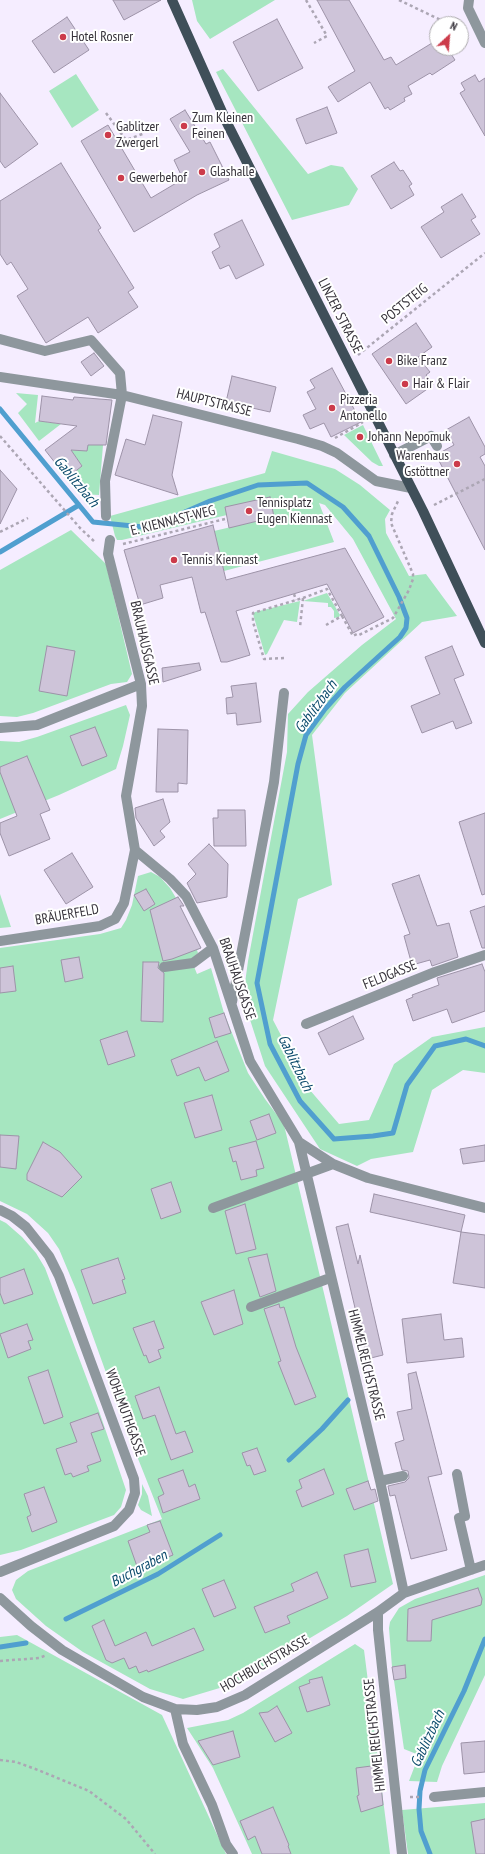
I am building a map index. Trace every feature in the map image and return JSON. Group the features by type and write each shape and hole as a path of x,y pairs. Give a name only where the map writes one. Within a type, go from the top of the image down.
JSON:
{"main road":[{"name":"LINZER STRASSE","path":"172,0 228,124 423,511 485,643"}],"street":[{"path":"469,0 468,8 485,43"},
{"path":"0,340 45,351 91,340 120,373 122,395 105,481 106,516"},
{"name":"HAUPTSTRASSE","path":"0,377 122,395 322,446 337,453 376,482 411,488"},
{"path":"394,455 431,436 437,446"},
{"name":"BRAUHAUSGASSE","path":"110,540 108,554 141,684 142,706 126,796 135,850 170,878 186,896 213,948 250,1061 299,1142 333,1164 368,1178 485,1208"},
{"path":"0,728 37,725 141,684"},
{"path":"232,1004 274,782 284,693"},
{"name":"BRÄUERFELD","path":"0,941 100,926 115,919 124,903 135,850"},
{"path":"164,967 193,963 213,948"},
{"name":"FELDGASSE","path":"306,1024 434,972 485,955"},
{"name":"HIMMELREICHSTRASSE","path":"299,1142 330,1278 380,1481 404,1593"},
{"path":"213,1208 333,1164"},
{"name":"WOHLMUTHGASSE","path":"0,1210 12,1216 26,1227 49,1256 59,1276 134,1479 135,1493 129,1510 114,1526 0,1572"},
{"path":"251,1307 330,1278"},
{"path":"457,1474 465,1516 459,1518 479,1567"},
{"path":"380,1481 403,1476"},
{"name":"HOCHBUCHSTRASSE","path":"0,1598 31,1626 62,1650 143,1698 175,1709 197,1710 217,1707 245,1695 378,1612 404,1593 479,1567"},
{"name":"HIMMELREICHSTRASSE","path":"378,1612 382,1677 402,1854"},
{"path":"175,1709 183,1744 212,1805 226,1844 232,1854"},
{"path":"434,1797 485,1792"}],"path":[{"path":"306,0 327,36 314,43"},
{"path":"399,0 432,16"},
{"path":"106,113 126,140 145,133"},
{"name":"POSTSTEIG","path":"348,363 485,253"},
{"path":"322,446 361,423"},
{"path":"0,436 80,528 108,554"},
{"path":"423,511 485,479"},
{"path":"324,585 341,611 342,616 353,636 357,634 359,635 393,618 409,590 413,579 390,523 392,514 401,494"},
{"path":"0,532 28,518"},
{"name":"E. KIENNAST-WEG","path":"123,544 225,519 226,522"},
{"path":"284,658 265,659 262,655 252,615 254,611 296,600 327,589"},
{"path":"294,594 296,600"},
{"path":"300,626 302,598"},
{"path":"264,603 266,608"},
{"path":"326,626 342,616"},
{"path":"0,1661 39,1658 62,1650"},
{"path":"0,1760 16,1762 89,1791 126,1819 155,1854"}],"green space":[{"path":"192,0 275,0 210,39 197,21"},
{"path":"223,69 308,174 331,165 343,167 358,189 349,205 292,220 216,72"},
{"path":"76,74 99,110 72,128 49,91"},
{"path":"16,393 38,395 35,423 39,421 61,424 39,441 18,413 27,404"},
{"path":"363,425 383,466 379,466 372,462 344,435"},
{"path":"88,445 103,445 99,495 80,494 67,478 82,466 70,449"},
{"path":"272,451 335,469 360,485 390,510 385,519 386,533 409,576 426,574 457,616 422,622 345,693 312,735 332,885 298,899 273,1020 309,1089 339,1124 369,1120 394,1064 432,1037 485,1027 485,1073 463,1070 432,1090 413,1152 371,1159 357,1166 320,1149 265,1066 243,998 248,961 287,752 288,714 308,692 362,645 396,619 353,539 325,505 319,503 334,542 224,571 214,531 274,517 270,498 227,515 122,540 117,540 115,536 110,516 265,473"},
{"path":"71,530 106,564 132,674 127,682 111,684 33,713 17,717 0,716 0,570"},
{"path":"327,593 340,615 339,617 334,618 334,611 331,607 328,607 328,603 303,601"},
{"path":"300,601 297,622 284,620 267,654 265,655 253,614 255,612"},
{"path":"126,705 130,715 116,769 59,795 0,819 0,741 19,742 37,737"},
{"path":"151,872 160,877 170,888 176,898 201,948 197,950 198,953 191,959 197,974 211,968 224,1013 248,1073 283,1123 393,1584 347,1616 233,1684 183,1699 150,1689 83,1652 46,1626 16,1599 12,1590 16,1580 28,1571 162,1519 127,1431 77,1292 59,1249 48,1233 27,1214 0,1201 0,948 100,934 121,928 132,905 138,876"},
{"path":"0,894 11,927 0,928"},
{"path":"0,1220 6,1223 22,1237 36,1253 45,1268 99,1411 126,1490 121,1507 114,1515 21,1550 0,1555"},
{"path":"142,1484 148,1496 152,1516 141,1510 138,1505 142,1494"},
{"path":"485,1575 485,1675 442,1766 437,1782 409,1781 419,1755 404,1749 392,1667 389,1628 390,1622 399,1608 415,1599"},
{"path":"17,1635 162,1715 226,1854 0,1854 0,1637"},
{"path":"355,1644 364,1650 390,1854 252,1854 213,1768 187,1728 228,1720 243,1713"},
{"path":"485,1803 485,1854 408,1854 402,1810"}],"building":[{"path":"113,0 161,0 124,20"},
{"path":"317,0 349,0 384,60 391,57 396,65 429,45 429,56 452,56 455,60 432,75 430,73 408,86 412,94 404,98 405,101 390,110 388,107 385,109 370,82 338,102 328,87 355,71"},
{"path":"67,17 89,50 54,73 32,41"},
{"path":"277,19 303,68 258,91 233,42"},
{"path":"475,75 479,82 485,78 485,136 460,93 465,90 461,83"},
{"path":"0,93 38,144 5,168 0,161"},
{"path":"327,107 337,133 306,144 296,119"},
{"name":"Gewerbehof","path":"185,110 206,144 210,142 229,180 197,195 134,232 81,141 108,125 151,198 183,179 174,160 190,152 170,119"},
{"path":"394,162 400,171 403,170 412,184 409,186 414,195 391,209 371,176"},
{"path":"61,163 101,228 98,230 134,288 128,292 138,307 98,333 88,317 46,343 17,296 28,289 11,262 7,265 0,254 0,201"},
{"path":"462,194 476,217 471,220 480,234 441,258 421,227 444,212 441,207"},
{"path":"242,220 264,265 236,279 229,265 220,269 212,252 220,247 214,234"},
{"path":"416,323 432,347 418,357 430,372 426,375 433,385 406,404 372,354"},
{"path":"94,353 104,366 91,376 81,362"},
{"path":"332,368 361,422 331,437 324,423 310,429 303,415 316,409 307,392 315,388 310,380"},
{"path":"232,376 276,387 270,412 226,402"},
{"path":"42,396 73,400 74,397 112,400 106,445 88,445 87,451 71,450 82,466 67,478 45,450 77,426 39,421"},
{"path":"153,415 182,422 172,475 178,495 115,475 126,439 145,445"},
{"path":"469,417 485,447 485,454 480,457 485,466 485,550 436,455 454,445 446,430"},
{"path":"0,470 17,489 0,524"},
{"name":"Tennisplatz Eugen Kiennast","path":"270,497 274,517 229,528 225,507"},
{"path":"213,525 226,580 345,548 384,617 353,633 327,584 236,611 250,655 227,662 221,662 205,612 201,613 192,577 160,585 163,598 140,605 124,550"},
{"path":"47,646 75,651 67,696 39,691"},
{"path":"452,646 464,675 454,679 472,723 456,729 453,721 422,733 411,706 440,694 425,657"},
{"path":"199,663 201,670 163,682 162,668"},
{"path":"256,683 261,722 237,725 236,713 227,714 226,698 233,697 231,686"},
{"path":"95,727 107,756 82,766 70,736"},
{"path":"158,729 188,730 187,784 178,783 178,792 156,792"},
{"path":"27,756 50,810 40,814 50,839 9,856 0,833 0,823 17,816 0,772 0,767"},
{"path":"163,799 170,822 160,831 165,837 154,846 136,818 135,808"},
{"path":"218,810 245,810 246,846 214,846 213,818 218,818"},
{"path":"485,813 485,894 482,895 459,822"},
{"path":"209,844 228,864 227,897 197,903 187,883 196,874 188,864"},
{"path":"72,853 93,887 66,904 44,870"},
{"path":"419,875 437,926 449,923 458,957 432,966 430,960 412,965 404,936 410,934 392,884"},
{"path":"146,889 155,904 144,911 134,895"},
{"path":"178,897 184,906 180,906 201,948 163,961 150,910"},
{"path":"485,906 485,948 482,948 470,911"},
{"path":"79,957 83,978 65,982 61,960"},
{"path":"143,962 159,962 158,968 164,973 163,1022 141,1021"},
{"path":"482,964 485,972 485,1011 452,1023 447,1009 413,1021 406,1000 413,997 412,995 439,985 437,978"},
{"path":"13,966 16,991 0,993 0,968"},
{"path":"224,1013 231,1033 215,1038 209,1018"},
{"path":"353,1016 364,1039 329,1055 318,1033"},
{"path":"127,1031 135,1056 108,1065 100,1040"},
{"path":"217,1041 229,1071 205,1081 199,1067 177,1076 171,1060"},
{"path":"212,1095 222,1130 195,1138 184,1103"},
{"path":"269,1114 276,1133 257,1140 250,1121"},
{"path":"0,1135 19,1136 16,1169 0,1167"},
{"path":"256,1141 264,1168 256,1170 257,1176 241,1180 236,1161 233,1162 229,1148"},
{"path":"43,1142 60,1152 82,1177 62,1197 27,1180 27,1174"},
{"path":"485,1145 485,1161 463,1164 460,1149"},
{"path":"171,1182 181,1212 161,1219 151,1189"},
{"path":"374,1194 465,1215 461,1232 370,1212"},
{"path":"245,1204 256,1249 236,1254 225,1211"},
{"path":"348,1224 358,1264 360,1255 383,1355 367,1359 336,1227"},
{"path":"461,1232 485,1235 485,1288 453,1283"},
{"path":"267,1254 276,1291 260,1297 248,1258"},
{"path":"118,1258 125,1279 122,1280 126,1293 93,1304 81,1270"},
{"path":"24,1269 33,1294 4,1304 0,1293 0,1278"},
{"path":"234,1290 243,1324 214,1335 201,1302"},
{"path":"279,1304 280,1308 284,1307 296,1347 316,1397 295,1405 278,1362 281,1361 264,1309"},
{"path":"441,1314 444,1340 462,1338 464,1357 407,1363 402,1319"},
{"path":"154,1321 164,1348 158,1350 161,1358 149,1363 146,1355 144,1356 133,1328"},
{"path":"27,1324 33,1340 28,1341 31,1349 8,1358 0,1334"},
{"path":"48,1370 63,1417 44,1424 28,1377"},
{"path":"416,1372 442,1474 428,1477 447,1550 411,1559 395,1495 390,1496 388,1486 405,1482 409,1478 408,1471 402,1470 395,1443 404,1440 397,1412 412,1409 408,1374"},
{"path":"159,1387 176,1434 185,1431 193,1452 171,1460 155,1415 143,1419 135,1396"},
{"path":"98,1413 104,1429 91,1433 101,1461 87,1466 89,1471 73,1477 71,1473 65,1475 56,1449 77,1442 70,1423"},
{"path":"257,1448 266,1471 254,1475 250,1465 247,1466 242,1453"},
{"path":"324,1469 334,1494 302,1507 296,1491 302,1488 299,1480"},
{"path":"183,1470 189,1487 195,1484 200,1499 163,1513 158,1497 164,1494 158,1479"},
{"path":"368,1481 371,1490 375,1489 378,1501 354,1510 346,1489"},
{"path":"44,1487 57,1522 32,1532 27,1517 31,1515 24,1494"},
{"path":"160,1521 173,1555 138,1569 128,1541 150,1532 147,1525"},
{"path":"368,1549 376,1582 351,1587 344,1555"},
{"path":"317,1572 328,1598 287,1616 290,1623 265,1633 254,1607 294,1591 291,1584"},
{"path":"224,1580 236,1608 214,1617 202,1589"},
{"path":"478,1588 482,1599 481,1605 432,1620 431,1641 407,1641 408,1609"},
{"path":"104,1620 115,1646 146,1632 152,1646 194,1628 204,1650 148,1672 147,1670 139,1673 136,1666 129,1669 124,1658 112,1663 106,1660 92,1626"},
{"path":"405,1665 406,1678 394,1680 392,1667"},
{"path":"322,1677 330,1705 307,1712 299,1687 310,1683 309,1680"},
{"path":"277,1706 292,1733 275,1742 259,1713 268,1712"},
{"path":"233,1731 240,1757 213,1765 198,1741"},
{"path":"485,1741 485,1772 464,1774 461,1743"},
{"path":"379,1765 383,1805 361,1812 357,1796 359,1795 356,1768"},
{"path":"273,1807 289,1845 291,1854 262,1854 255,1836 248,1840 240,1821"},
{"path":"485,1819 485,1854 476,1854 471,1822"}],"waterway":[{"name":"Gablitzbach","path":"0,409 93,522 143,527 169,519 210,501 258,485 307,483 343,507 369,536 399,597 407,618 406,628 400,637 345,687 325,709 306,735 298,764 257,983 270,1044 300,1101 334,1139 393,1133 407,1085 435,1046 466,1039 485,1046"},
{"path":"0,552 79,505"},
{"name":"Buchgraben","path":"289,1460 322,1429 348,1400"},
{"name":"Buchgraben","path":"66,1619 158,1574 220,1535"},
{"name":"Gablitzbach","path":"430,1854 421,1831 419,1809 420,1791 425,1770 464,1691 485,1639"},
{"name":"Buchgraben","path":"0,1647 26,1643"}],"place":[{"name":"Hotel Rosner","path":"63,37"},
{"name":"Zum Kleinen Feinen","path":"184,126"},
{"name":"Gablitzer Zwergerl","path":"108,135"},
{"name":"Glashalle","path":"202,172"},
{"name":"Gewerbehof","path":"121,178"},
{"name":"Bike Franz","path":"389,361"},
{"name":"Hair & Flair","path":"405,384"},
{"name":"Pizzeria Antonello","path":"332,408"},
{"name":"Johann Nepomuk","path":"360,437"},
{"name":"Warenhaus Gstöttner","path":"457,464"},
{"name":"Tennisplatz Eugen Kiennast","path":"249,511"},
{"name":"Tennis Kiennast","path":"174,560"}]}
